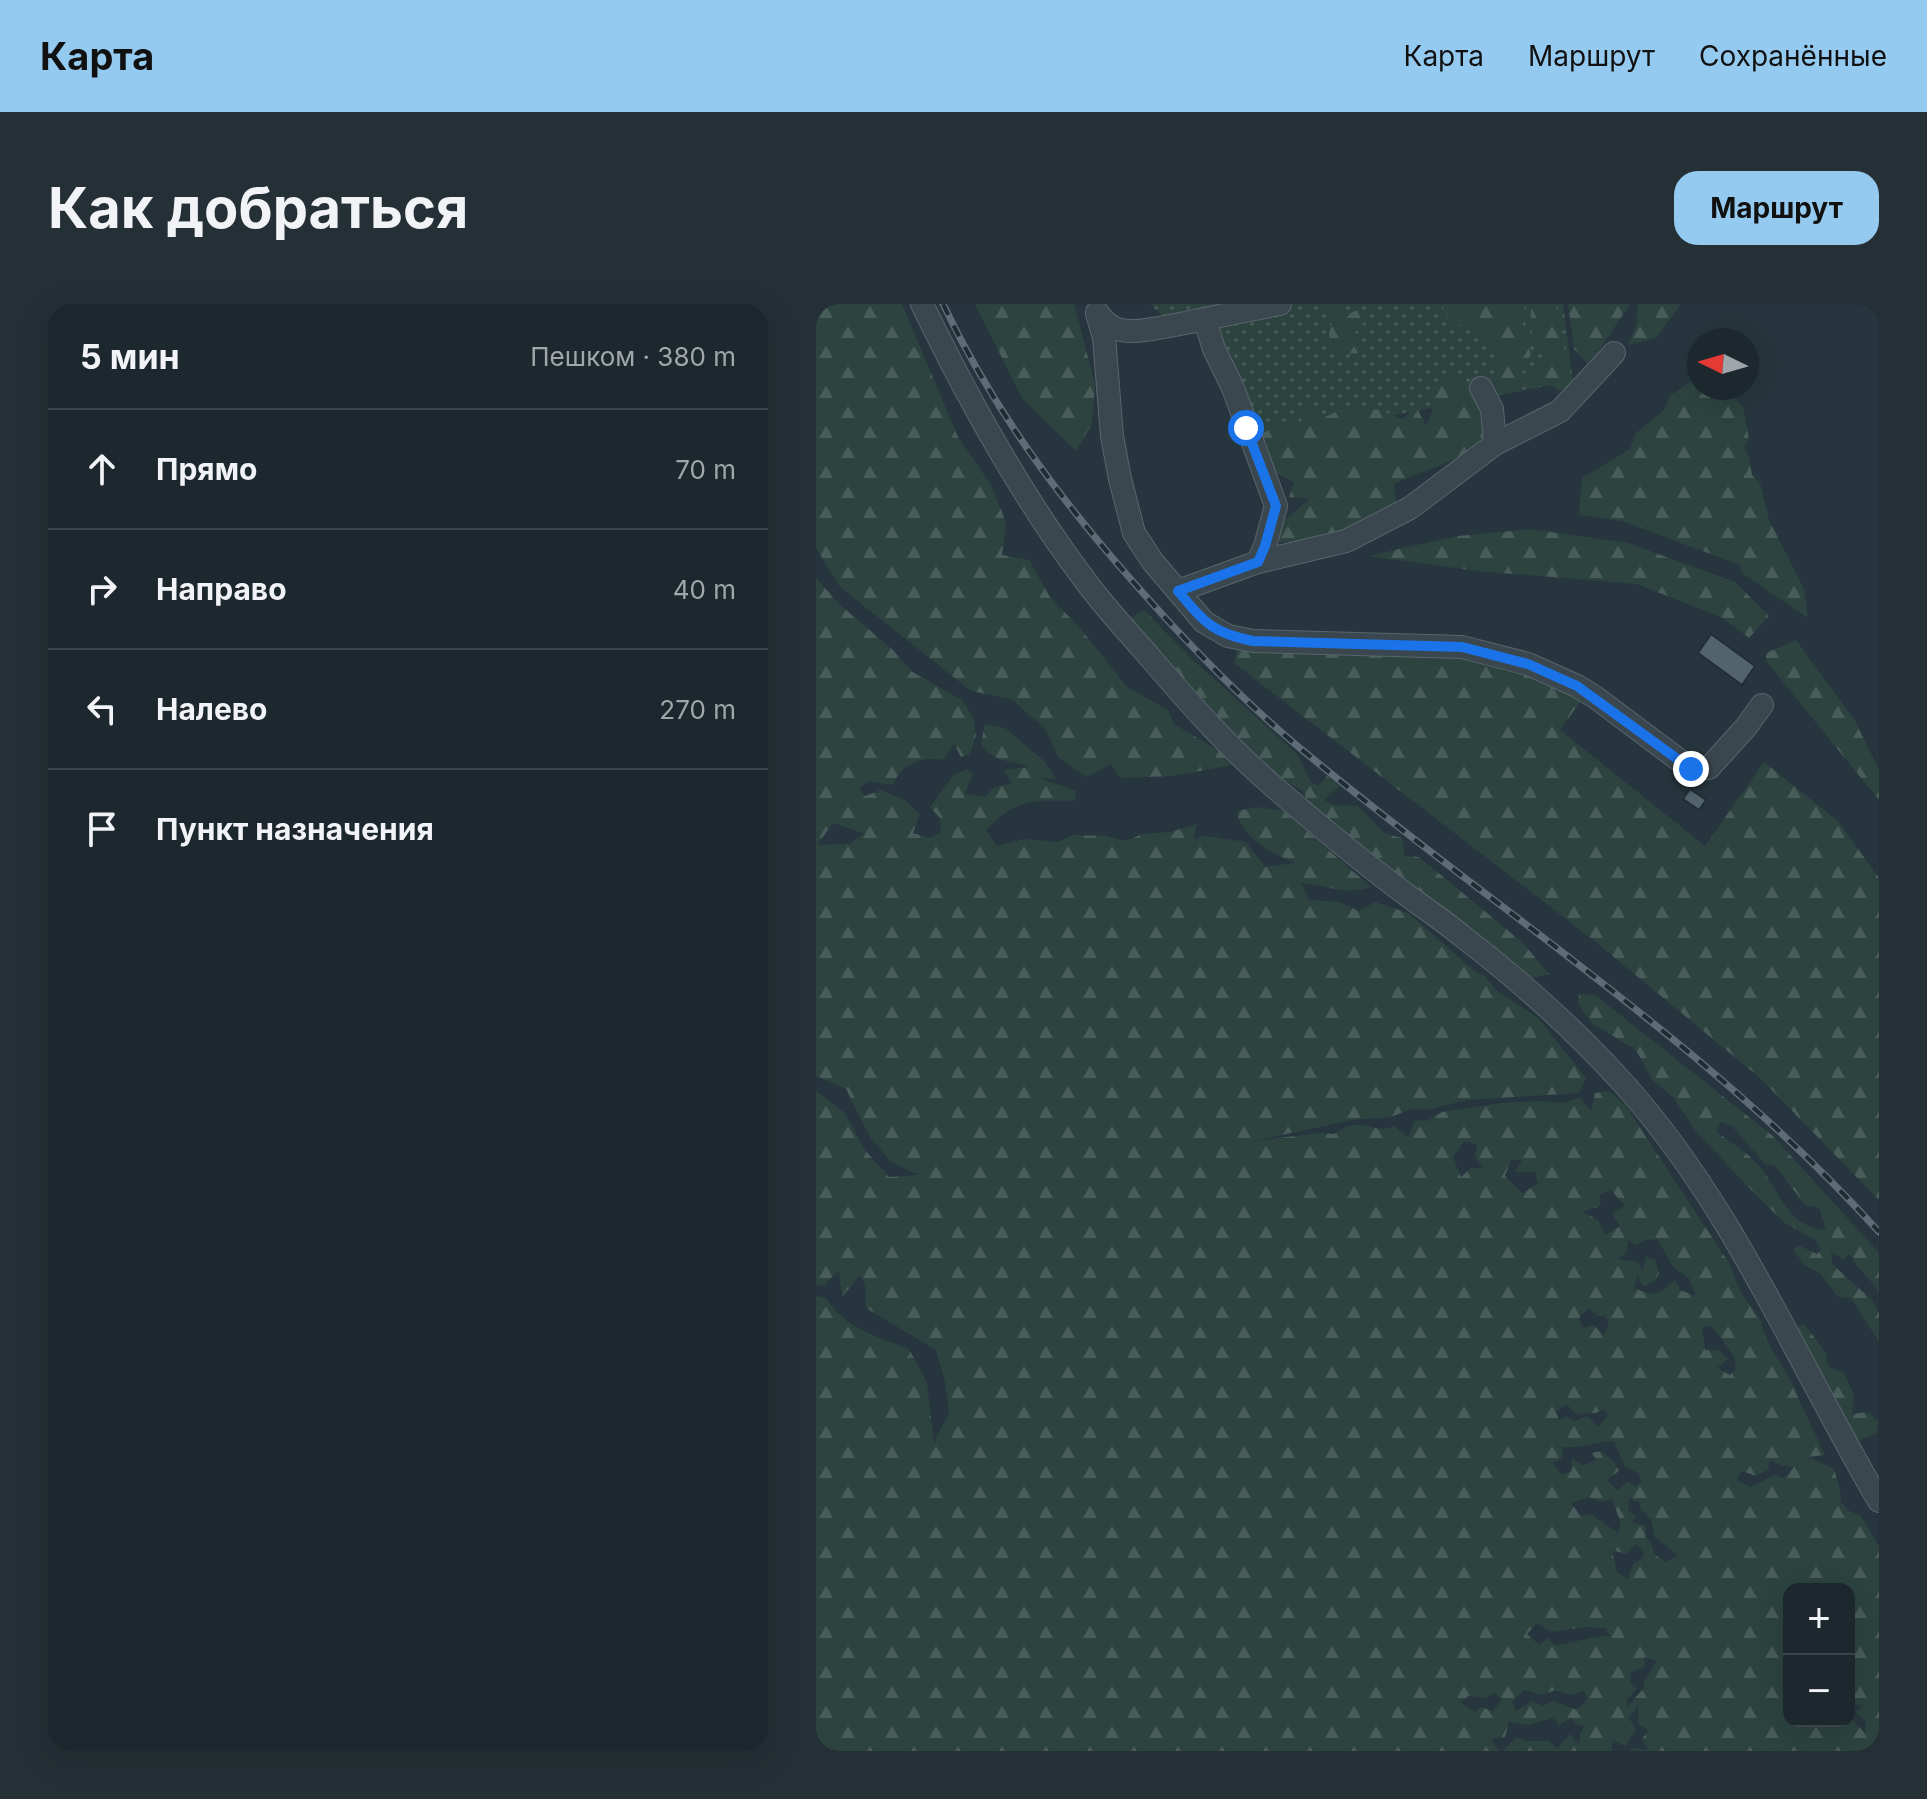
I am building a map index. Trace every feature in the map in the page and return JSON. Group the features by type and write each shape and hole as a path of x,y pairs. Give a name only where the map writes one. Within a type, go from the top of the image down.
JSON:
{"lane":[{"path":"922,304 947,355 1034,508 1085,582 1203,720 1271,784 1385,879 1463,936 1577,1036 1665,1131 1712,1200 1778,1311 1837,1430 1879,1501"},
{"path":"1095,309 1106,324 1118,330 1132,331 1280,304"},
{"path":"1095,309 1104,337 1112,436 1134,533 1153,562 1204,622 1228,636 1253,641 1462,647 1528,664 1577,686 1691,769 1709,768 1762,705"},
{"path":"1205,320 1276,506 1258,562"},
{"path":"1178,591 1258,562 1346,541 1410,508 1495,444 1560,411 1614,353"},
{"path":"1481,388 1492,409 1495,444"}],"green space":[{"path":"816,304 902,304 958,437 991,485 1006,522 1002,555 1029,560 1050,597 1080,628 1127,687 1168,710 1174,724 1219,751 1232,765 1173,776 1120,778 1111,764 1087,777 1058,757 1045,728 1011,699 971,691 840,587 816,548"},
{"path":"975,304 1074,304 1095,384 1092,424 1076,451 1022,398"},
{"path":"1150,304 1563,304 1573,381 1253,442 1209,305 1168,321"},
{"path":"1318,304 1337,304 1345,316 1359,309 1367,319 1353,335 1359,353 1333,355 1329,333 1332,324"},
{"path":"1441,304 1525,304 1522,330 1531,354 1525,367 1518,370 1525,374 1540,364 1543,354 1532,335 1531,309 1540,304 1556,304 1568,369 1577,383 1559,391 1546,381 1508,392 1496,383 1499,363 1477,328 1451,323"},
{"path":"1568,304 1630,304 1598,352 1587,363 1574,349"},
{"path":"1638,304 1681,304 1657,337 1628,345 1636,326"},
{"path":"1456,376 1480,396 1488,415 1486,430 1477,443 1445,463 1394,484 1396,502 1354,527 1326,538 1277,542 1279,524 1310,499 1289,497 1294,482 1270,470 1263,433 1285,421 1301,424 1303,406 1327,416 1348,408 1365,407 1403,419 1416,406 1426,426 1433,410 1429,389"},
{"path":"1687,384 1687,400 1735,400 1743,406 1749,439 1744,448 1749,456 1752,475 1760,483 1769,520 1804,589 1808,618 1742,573 1740,565 1622,521 1579,515 1582,478 1630,449 1635,434 1664,410 1669,397"},
{"path":"1531,529 1628,543 1735,582 1769,616 1749,638 1723,618 1637,584 1478,571 1368,556 1458,536"},
{"path":"816,578 840,605 893,650 911,671 962,700 973,717 976,735 970,754 961,757 954,744 943,760 920,760 906,767 893,785 869,781 859,788 865,796 881,790 906,801 920,814 913,833 929,838 941,833 940,818 930,807 953,775 968,769 973,774 964,794 985,797 994,787 1012,784 1004,770 1029,767 992,756 981,744 985,724 1005,728 1044,761 1056,779 1040,778 1076,791 1075,801 1037,801 1007,812 986,830 997,846 1024,839 1059,842 1072,835 1106,836 1125,841 1143,834 1170,832 1197,824 1193,839 1205,836 1246,842 1265,867 1296,863 1268,850 1251,837 1239,820 1237,811 1256,807 1284,811 1371,887 1344,890 1301,883 1309,900 1339,902 1359,911 1375,902 1408,913 1476,972 1485,976 1497,991 1538,1018 1586,1078 1579,1093 1467,1100 1426,1110 1412,1109 1388,1118 1357,1119 1254,1141 1334,1134 1352,1125 1379,1129 1394,1126 1408,1138 1415,1120 1427,1121 1442,1112 1501,1103 1564,1103 1580,1097 1591,1111 1595,1093 1609,1091 1625,1105 1729,1263 1740,1291 1760,1319 1768,1343 1787,1374 1825,1455 1808,1457 1834,1469 1841,1502 1849,1511 1861,1516 1879,1547 1879,1751 1630,1751 1632,1748 1648,1750 1642,1739 1648,1730 1639,1725 1638,1706 1629,1718 1636,1730 1625,1746 1613,1740 1611,1751 1503,1751 1516,1737 1528,1741 1549,1741 1557,1749 1570,1734 1579,1745 1580,1733 1585,1726 1576,1724 1571,1718 1560,1725 1553,1718 1527,1725 1509,1722 1505,1737 1491,1739 1499,1751 816,1751 816,1296 826,1298 852,1324 909,1349 927,1383 934,1442 949,1413 945,1381 936,1350 866,1308 865,1285 860,1275 842,1297 839,1270 823,1286 816,1285 816,1091 845,1113 864,1149 889,1177 919,1175 891,1162 870,1137 846,1089 816,1076","holes":["833,823 864,834 849,844 817,845","1464,1141 1477,1144 1475,1157 1484,1168 1471,1168 1461,1177 1453,1157","1511,1160 1522,1160 1515,1172 1535,1172 1538,1184 1522,1193 1505,1176","1610,1189 1625,1206 1612,1214 1620,1226 1605,1235 1598,1220 1582,1212 1601,1206 1599,1196","1657,1239 1674,1268 1689,1278 1696,1296 1680,1290 1675,1280 1656,1293 1634,1288 1637,1276 1643,1286 1654,1282 1659,1273 1655,1259 1646,1257 1643,1270 1637,1262 1618,1259 1627,1252 1628,1240 1637,1245","1589,1308 1609,1321 1604,1336 1594,1325 1583,1328 1579,1318","1712,1326 1734,1356 1736,1369 1730,1375 1717,1368 1728,1359 1719,1350 1705,1350 1702,1327","1567,1405 1577,1414 1596,1413 1604,1409 1608,1415 1598,1427 1587,1416 1575,1421 1566,1416 1559,1420 1556,1411","1614,1441 1625,1467 1639,1473 1641,1480 1636,1487 1627,1482 1618,1490 1606,1480 1619,1471 1601,1451 1592,1453 1596,1460 1583,1466 1572,1458 1571,1472 1561,1474 1553,1463 1563,1458 1562,1447","1770,1460 1794,1467 1784,1478 1775,1475 1751,1487 1736,1480 1742,1471 1756,1476 1768,1470","1589,1497 1598,1501 1612,1500 1621,1523 1618,1533 1591,1514 1580,1515 1571,1503","1629,1498 1639,1502 1641,1510 1651,1519 1655,1537 1678,1555 1666,1562 1654,1554 1651,1542 1645,1537 1646,1526 1631,1522 1637,1517 1628,1510","1636,1544 1644,1552 1642,1558 1633,1564 1628,1579 1617,1572 1612,1550 1626,1554","1537,1623 1551,1632 1585,1627 1605,1628 1610,1636 1555,1645 1548,1638 1539,1645 1527,1634","1644,1657 1657,1661 1644,1681 1644,1688 1627,1707 1627,1700 1637,1688 1630,1682 1631,1672 1645,1667","1524,1690 1541,1695 1556,1690 1570,1695 1584,1691 1588,1698 1577,1710 1553,1701 1543,1706 1532,1701 1516,1711 1512,1702","1495,1693 1502,1699 1493,1711 1481,1707 1475,1712 1460,1702 1469,1696 1486,1698"]},
{"path":"1144,610 1191,658 1297,754 1310,781 1318,786 1327,776 1340,786 1324,800 1334,805 1358,806 1384,833 1402,838 1405,856 1419,857 1522,942 1549,974 1524,980 1308,807 1304,792 1278,776 1186,686 1129,619"},
{"path":"1796,640 1855,721 1879,770 1879,800 1766,661 1766,653"},
{"path":"1238,646 1474,654 1583,698 1560,730 1705,846 1764,762 1838,821 1879,878 1879,1200 1760,1078 1592,939 1234,663"},
{"path":"1579,994 1595,995 1773,1136 1879,1253 1879,1293 1850,1254 1843,1259 1831,1252 1832,1264 1872,1300 1879,1313 1879,1342 1851,1298 1838,1297 1820,1273 1805,1266 1793,1249 1800,1246 1817,1254 1821,1250 1815,1240 1785,1223 1752,1191 1694,1129 1673,1097 1652,1080 1636,1050 1593,1024 1578,1004","holes":["1720,1122 1731,1125 1765,1164 1775,1166 1806,1206 1819,1207 1826,1230 1814,1228 1795,1216 1757,1163 1717,1132"]},
{"path":"1804,1324 1826,1353 1828,1366 1844,1373 1854,1395 1852,1414 1867,1412 1878,1421 1876,1434 1854,1442 1793,1329"}],"building":[{"path":"1711,634 1755,666 1742,685 1698,653"},
{"path":"1690,789 1706,800 1699,810 1683,799"}],"railway":[{"path":"943,304 1005,416 1054,485 1135,584 1215,670 1279,730 1374,808 1673,1039 1814,1164 1879,1232"}],"route":[{"path":"1246,428 1276,506 1258,562 1178,591 1204,622 1228,636 1253,641 1462,647 1528,664 1595,697 1691,769"}]}
